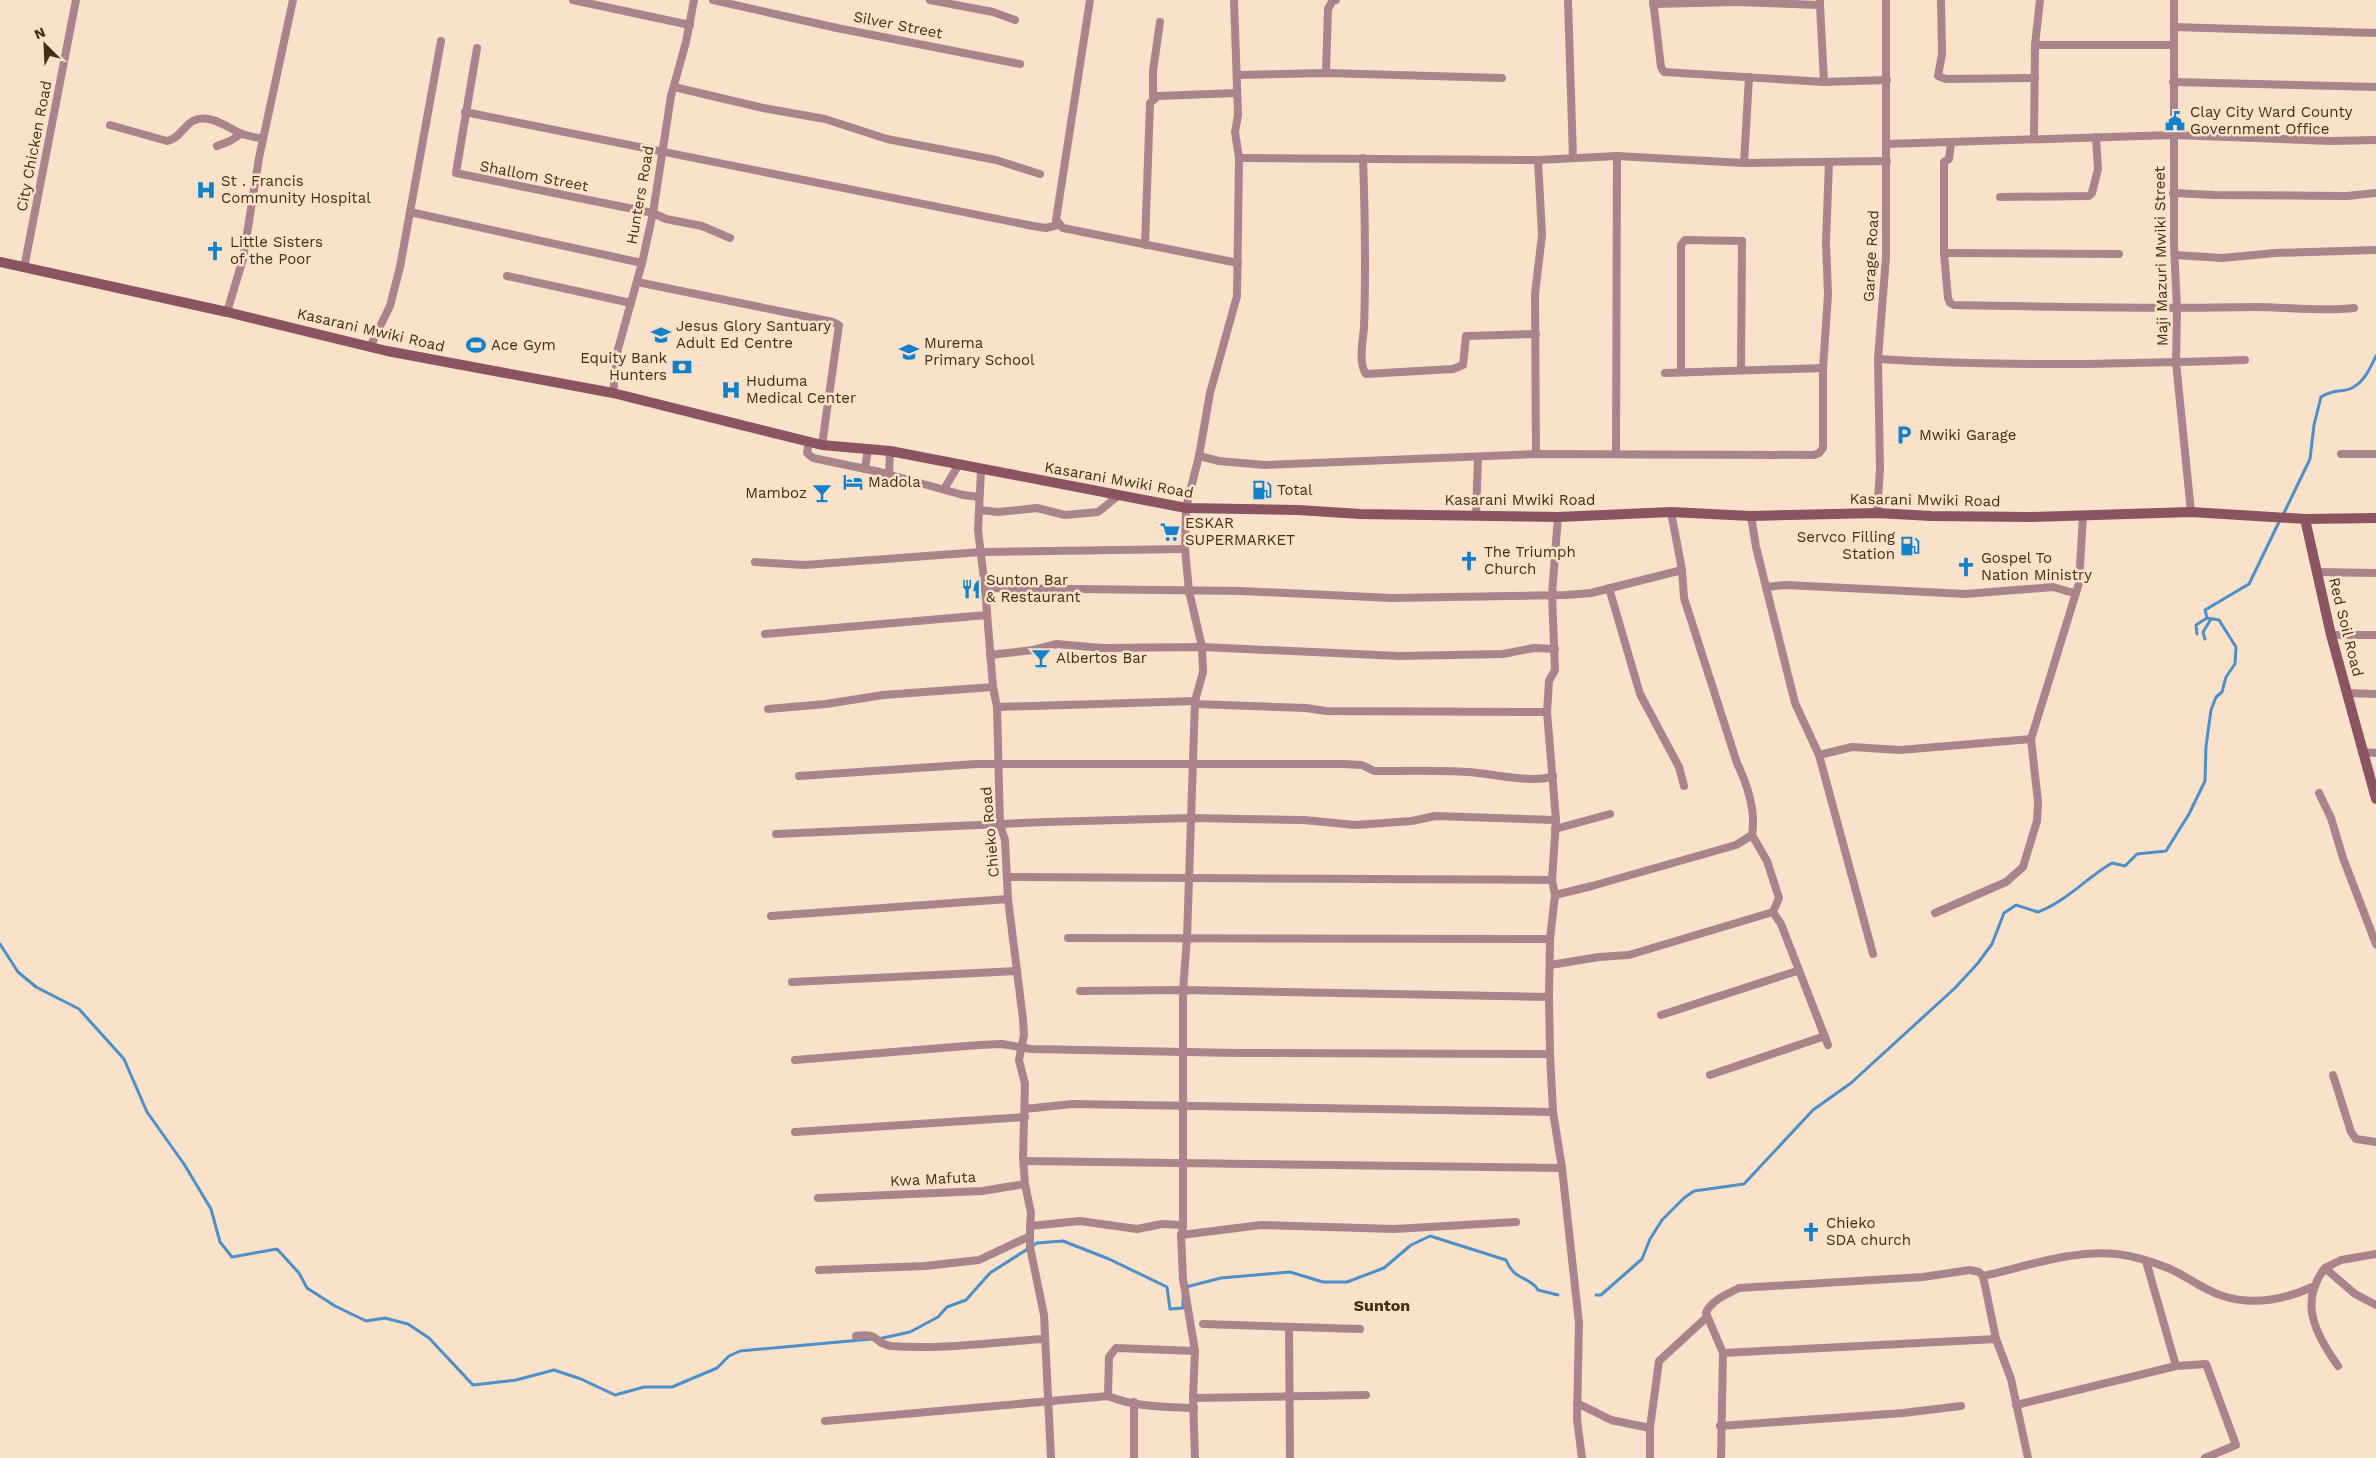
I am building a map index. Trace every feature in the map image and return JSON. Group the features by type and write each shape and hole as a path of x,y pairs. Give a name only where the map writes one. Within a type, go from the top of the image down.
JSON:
{"main road":[{"name":"Kasarani Mwiki Road","path":"0,262 227,312 370,347 613,394 822,445 890,452 1186,508 1558,517 1671,512 1751,516 1877,512 1931,516 2082,516 2191,512 2305,519 2376,518"},
{"name":"Red Soil Road","path":"2305,519 2331,636 2376,799"}],"street":[{"name":"City Chicken Road","path":"24,268 76,0"},
{"path":"227,312 243,259 263,139 293,0"},
{"path":"573,0 690,25"},
{"name":"Hunters Road","path":"613,394 618,349 637,282 653,213 674,87 690,25 694,0"},
{"name":"Silver Street","path":"713,0 837,28 1020,64"},
{"path":"930,0 993,12 1015,20"},
{"path":"1090,0 1056,220 1058,225 1063,228 1238,263"},
{"path":"1195,1458 1193,1398 1195,1351 1183,1279 1181,1235 1183,1225 1183,990 1187,938 1195,703 1203,672 1202,647 1189,591 1185,549 1186,508 1199,456 1210,393 1237,296 1239,158 1235,132 1238,115 1234,0"},
{"path":"1326,73 1328,8 1333,0 1336,0"},
{"path":"1559,0 1568,0 1573,158"},
{"name":"Garage Road","path":"1877,512 1880,469 1878,359 1886,257 1886,0"},
{"path":"1941,0 1942,54 1938,76 1946,79 2035,78"},
{"path":"2034,139 2035,45 2040,0"},
{"name":"Maji Mazuri Mwiki Street","path":"2174,0 2173,135 2177,309 2176,362 2191,512"},
{"path":"1824,82 1820,2 1653,2 1661,67 1664,72 1824,82 1887,80"},
{"path":"1146,245 1148,122 1150,102 1153,98 1153,71 1160,22"},
{"path":"2174,27 2376,33"},
{"path":"370,347 390,306 410,212 441,41"},
{"path":"2035,45 2174,45"},
{"name":"Shallom Street","path":"477,48 455,170 458,175 653,213 666,219 702,226 730,238"},
{"path":"1237,75 1326,73 1502,78"},
{"path":"1744,163 1749,77"},
{"path":"2173,82 2376,87"},
{"path":"674,87 764,108 825,119 888,139 996,160 1040,174"},
{"path":"1153,98 1158,96 1237,93"},
{"path":"465,112 1033,226 1046,228 1058,225"},
{"path":"110,125 167,141 175,138 190,123 202,118 229,126 241,134 263,139"},
{"path":"217,146 241,134"},
{"path":"1886,144 2173,135 2331,141 2376,140"},
{"path":"2000,197 2089,196 2092,193 2098,170 2096,137"},
{"path":"1951,143 1949,159 1944,162 1944,253 1948,298 1950,303 1954,305 2177,309 2260,307 2330,311 2354,308"},
{"path":"1616,454 1617,156"},
{"path":"1239,158 1538,160 1617,156 1744,163 1887,161"},
{"path":"1363,158 1366,277 1363,360 1366,374 1453,368 1463,365 1466,336 1536,334"},
{"path":"1536,454 1535,294 1542,235 1538,160"},
{"path":"1199,456 1219,461 1265,464 1536,454 1819,453 1823,448 1823,368 1828,295 1826,242 1829,162"},
{"path":"2174,193 2328,196 2376,194"},
{"path":"410,212 642,262"},
{"path":"1681,372 1681,245 1685,240 1742,241 1741,370"},
{"path":"2175,255 2222,258 2275,253 2376,250"},
{"path":"1944,253 2119,254"},
{"path":"507,276 631,303"},
{"path":"637,282 823,320 839,325 822,445"},
{"path":"1878,359 1942,363 2060,366 2245,360"},
{"path":"1665,373 1823,368"},
{"path":"809,441 808,456 980,497"},
{"path":"865,469 868,449"},
{"path":"889,474 890,452"},
{"path":"2341,454 2376,454"},
{"path":"1476,516 1478,457"},
{"path":"944,489 958,466"},
{"name":"Chieko Road","path":"981,470 978,530 993,686 997,707 1000,825 1005,840 1009,876 1008,899 1024,1035 1020,1046 1019,1060 1025,1084 1024,1161"},
{"path":"979,510 998,512 1037,508 1065,515 1098,512 1118,496"},
{"path":"1671,512 1682,570 1684,598 1737,763 1744,778 1754,823 1752,835 1767,861 1779,898 1773,912"},
{"path":"1751,516 1756,547 1795,702 1818,755 1873,954"},
{"path":"1935,913 1964,898 2006,882 2022,867 2034,834 2037,811 2031,739 2081,575 2082,516"},
{"path":"1558,517 1552,594 1555,670 1549,681 1547,712 1556,820 1552,880 1555,894 1550,939 1550,1054 1553,1112 1562,1168 1579,1324 1577,1403 1582,1458"},
{"path":"755,562 804,565 981,552 1185,549"},
{"path":"985,588 1189,591 1392,598 1591,593 1682,570"},
{"path":"2317,572 2376,573"},
{"path":"1766,587 1786,584 1966,594 2053,587 2074,593"},
{"path":"1609,588 1640,694 1679,767 1684,786"},
{"path":"765,634 987,615"},
{"path":"2331,636 2376,635"},
{"path":"990,655 1033,650 1057,644 1102,648 1202,647 1398,656 1503,654 1534,648 1555,649"},
{"path":"768,708 826,704 883,695 993,686"},
{"path":"2346,692 2376,694"},
{"path":"997,707 1195,703 1306,708 1326,711 1547,712"},
{"path":"1818,755 1852,747 1900,750 2031,739"},
{"path":"2362,752 2376,753"},
{"path":"799,776 977,764 1192,763 1343,764 1362,765 1374,771 1468,772 1527,778 1553,776"},
{"path":"2319,793 2331,818 2343,858 2376,944"},
{"path":"1555,829 1610,814"},
{"path":"776,834 1046,822 1190,818 1304,820 1355,825 1412,821 1435,816 1556,820"},
{"path":"1555,894 1592,886 1728,847 1752,835"},
{"path":"1009,876 1552,880"},
{"path":"771,916 1008,899"},
{"path":"1550,965 1599,957 1629,955 1773,912"},
{"path":"1773,912 1781,924 1828,1045"},
{"path":"1068,938 1550,939"},
{"path":"792,982 1017,971"},
{"path":"1662,1015 1798,971"},
{"path":"1080,991 1183,990 1549,997"},
{"path":"1710,1075 1825,1036"},
{"path":"795,1060 979,1045 1020,1046 1031,1049 1183,1050 1237,1053 1550,1054"},
{"path":"2333,1075 2351,1132 2356,1139 2376,1142"},
{"path":"795,1132 1025,1113 1072,1104 1553,1112"},
{"path":"1051,1458 1044,1315 1028,1237 1031,1213 1024,1161 1562,1168"},
{"name":"Kwa Mafuta","path":"818,1198 982,1191 1026,1184"},
{"path":"1030,1226 1080,1221 1137,1230 1172,1224 1183,1225"},
{"path":"1181,1235 1261,1225 1394,1228 1516,1222"},
{"path":"819,1270 925,1266 979,1260 1028,1237"},
{"path":"1983,1276 2090,1253 2118,1254 2169,1268 2222,1296 2242,1300 2270,1300 2293,1296 2315,1286"},
{"path":"2338,1366 2320,1340 2312,1314 2315,1286 2318,1277 2325,1268 2341,1260 2376,1254"},
{"path":"2146,1261 2176,1366"},
{"path":"2325,1268 2355,1294 2376,1305"},
{"path":"1721,1458 1720,1426 1723,1353 1707,1317 1708,1309 1724,1295 1739,1288 1923,1277 1970,1270 1978,1272 1983,1276 1996,1339 2011,1379 2028,1458"},
{"path":"1650,1458 1650,1428 1659,1361 1707,1317"},
{"path":"1203,1324 1360,1329"},
{"path":"1289,1327 1290,1458"},
{"path":"856,1336 870,1334 890,1346 964,1345 1044,1339"},
{"path":"1723,1353 1996,1339"},
{"path":"1108,1396 1110,1357 1116,1348 1195,1351"},
{"path":"2016,1405 2176,1366 2206,1364 2236,1445 2205,1458"},
{"path":"1193,1398 1366,1395"},
{"path":"825,1421 1108,1396 1134,1402 1194,1408"},
{"path":"1134,1402 1134,1458"},
{"path":"1577,1403 1611,1420 1650,1428"},
{"path":"1720,1426 1961,1406"}],"waterway":[{"path":"2283,515 2310,459 2314,425 2321,397 2330,392 2352,388 2357,385 2367,374 2376,356"},
{"path":"1596,1295 1601,1295 1642,1259 1650,1239 1662,1220 1684,1198 1694,1191 1744,1184 1813,1110 1851,1083 1955,988 1978,963 1992,944 2004,913 2016,905 2038,912 2058,902 2112,863 2125,866 2137,854 2166,851 2189,814 2205,781 2206,746 2211,710 2216,697 2222,692 2226,677 2235,664 2236,647 2219,620 2207,618 2205,610 2249,584 2280,520"},
{"path":"2197,634 2196,625 2207,618"},
{"path":"2205,639 2203,632 2211,619"},
{"path":"0,944 18,972 36,987 79,1009 124,1059 147,1112 184,1164 211,1209 220,1242 232,1257 277,1249 299,1273 307,1288 335,1306 366,1321 385,1318 408,1324 429,1338 473,1385 516,1380 554,1370 581,1379 615,1395 644,1387 672,1387 717,1368 729,1356 740,1351 872,1339"},
{"path":"1186,1287 1221,1278 1290,1272 1323,1282 1347,1282 1384,1268 1411,1245 1430,1236 1506,1260 1514,1272 1531,1282 1538,1290 1558,1295"},
{"path":"878,1339 910,1332 938,1317 947,1307 966,1300 990,1273 1037,1243 1063,1241 1109,1259 1167,1287 1170,1309 1183,1308 1183,1299"}],"place":[{"name":"Clay City Ward County Government Office","path":"2175,121"},
{"name":"St . Francis Community Hospital","path":"206,190"},
{"name":"Little Sisters of the Poor","path":"215,251"},
{"name":"Jesus Glory Santuary Adult Ed Centre","path":"661,335"},
{"name":"Ace Gym","path":"476,345"},
{"name":"Murema Primary School","path":"909,352"},
{"name":"Equity Bank Hunters","path":"682,367"},
{"name":"Huduma Medical Center","path":"731,390"},
{"name":"Mwiki Garage","path":"1904,435"},
{"name":"Madola","path":"853,482"},
{"name":"Total","path":"1262,490"},
{"name":"Mamboz","path":"822,493"},
{"name":"ESKAR SUPERMARKET","path":"1170,532"},
{"name":"Servco Filling Station","path":"1910,546"},
{"name":"The Triumph Church","path":"1469,561"},
{"name":"Gospel To Nation Ministry","path":"1966,567"},
{"name":"Sunton Bar & Restaurant","path":"971,589"},
{"name":"Albertos Bar","path":"1041,658"},
{"name":"Chieko SDA church","path":"1811,1232"}],"district":[{"name":"Sunton","path":"1382,1305"}]}
